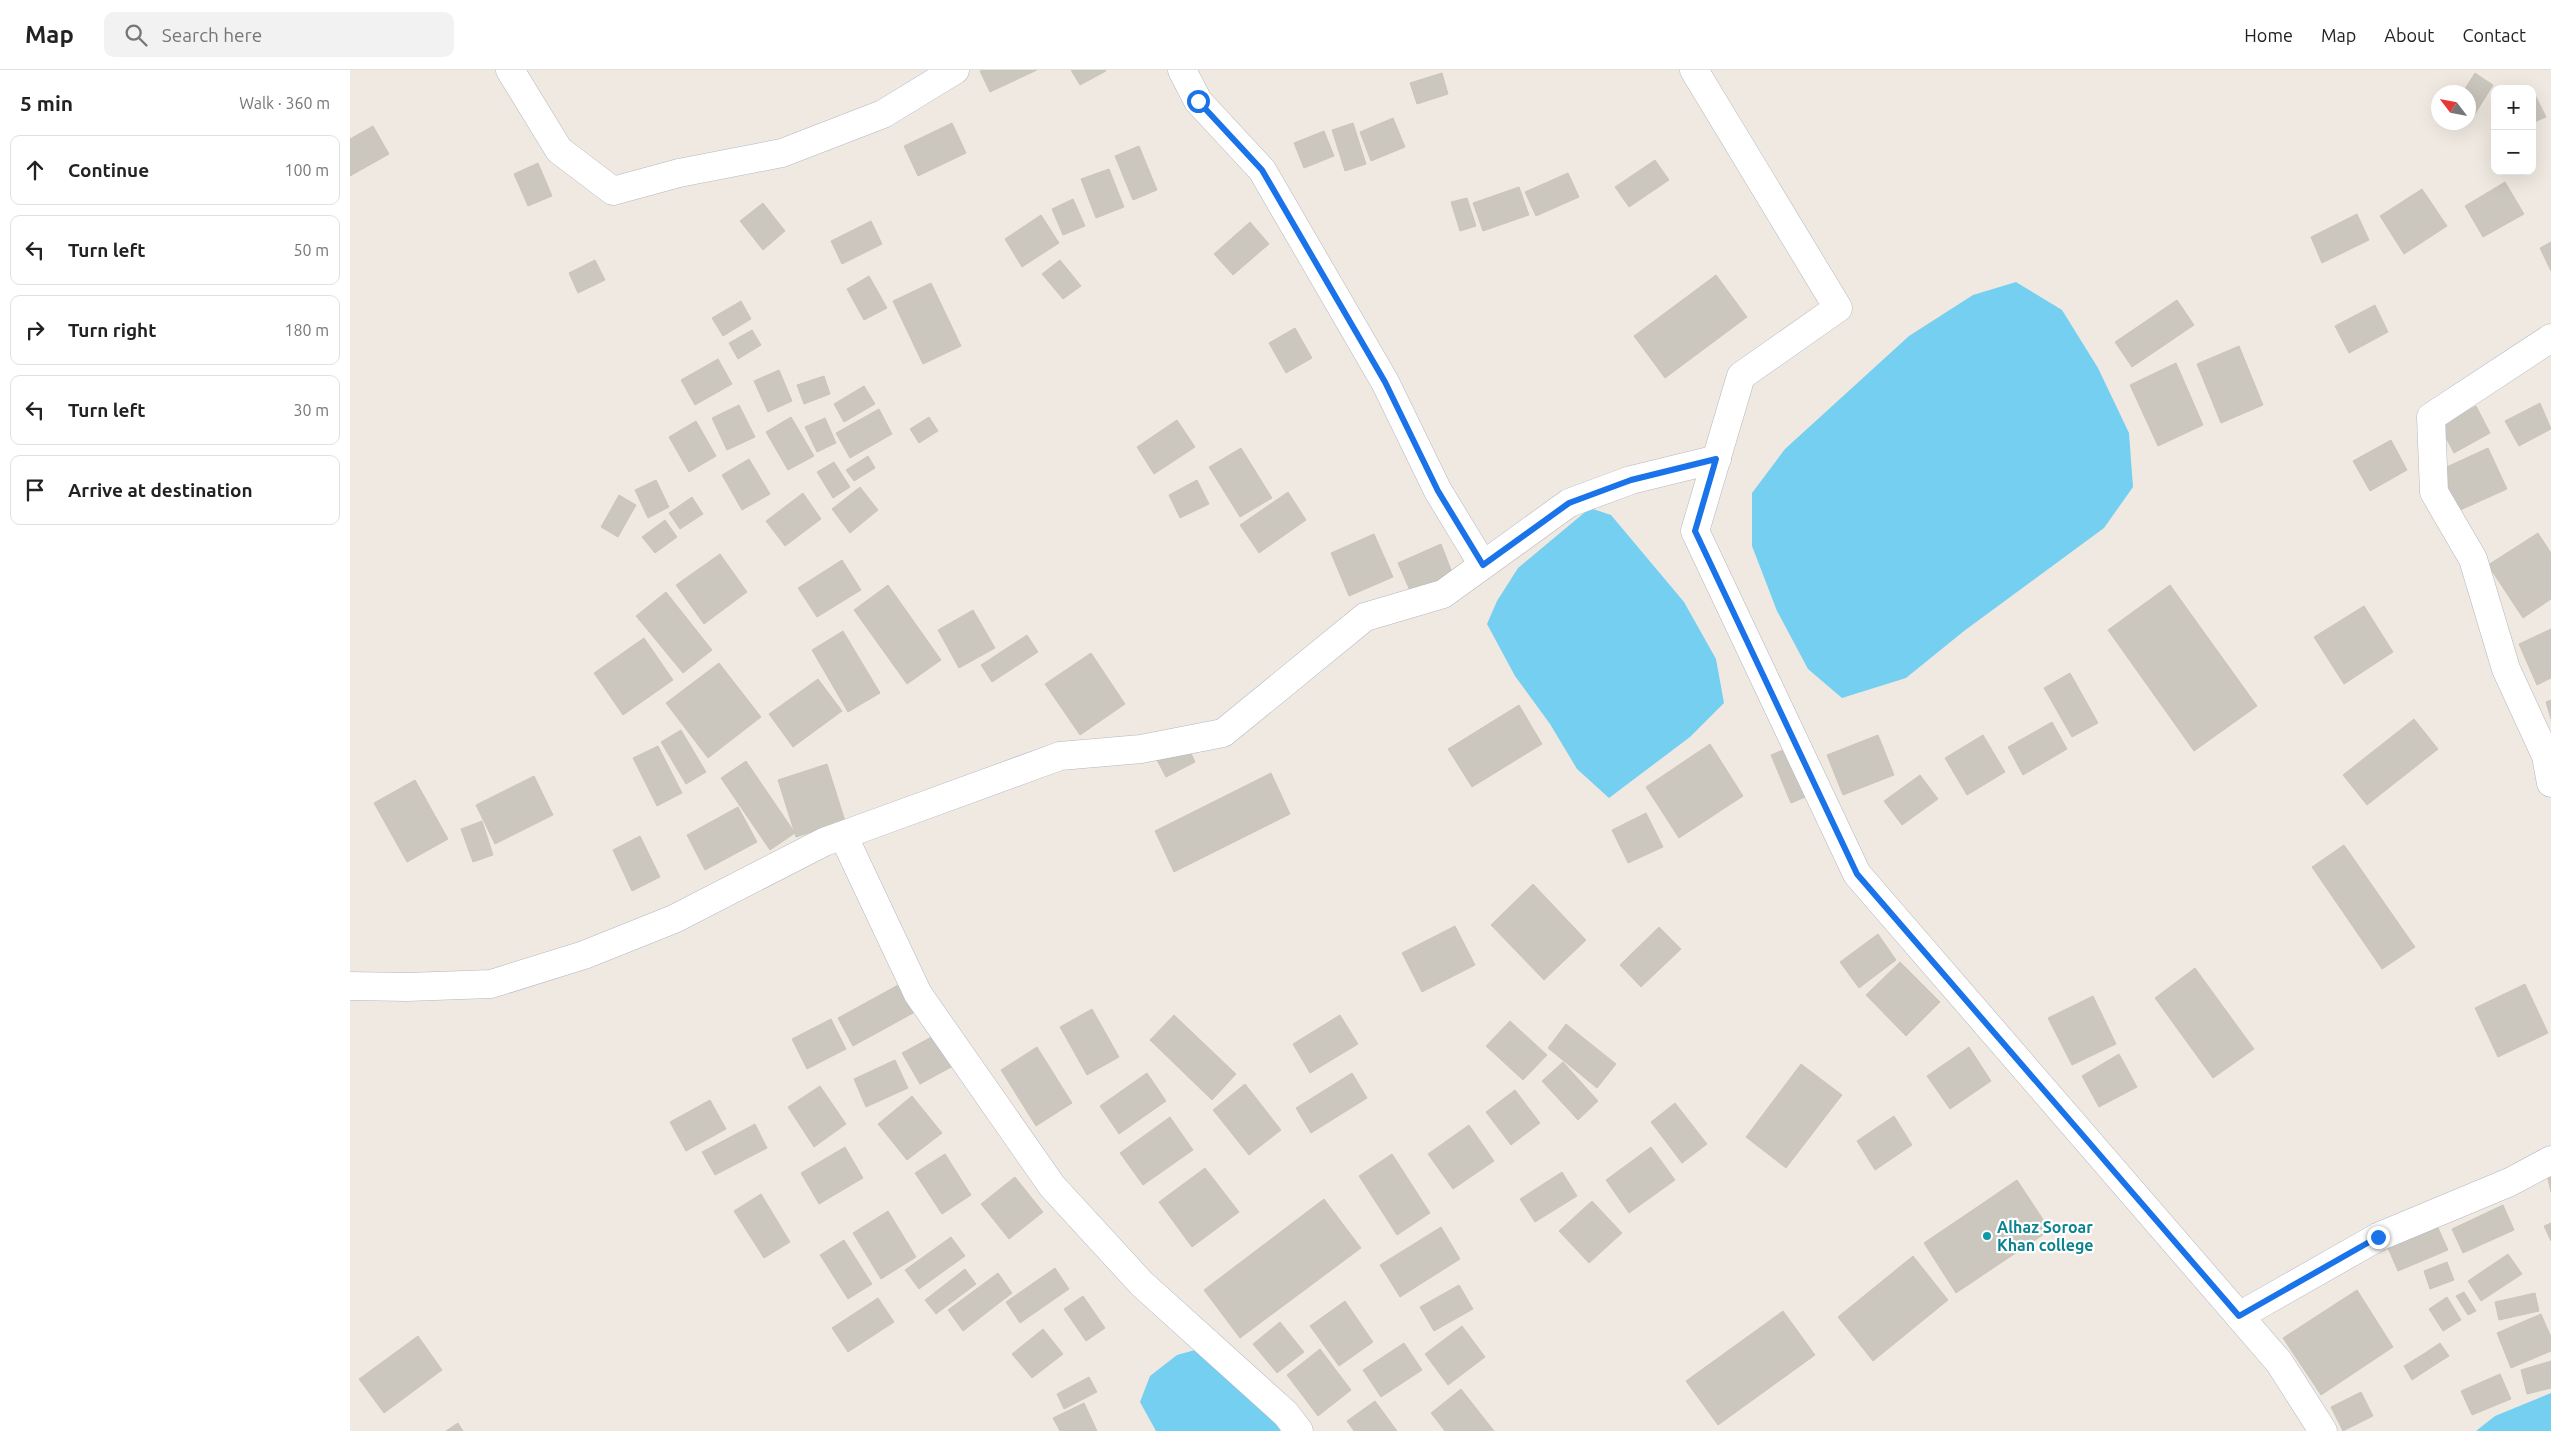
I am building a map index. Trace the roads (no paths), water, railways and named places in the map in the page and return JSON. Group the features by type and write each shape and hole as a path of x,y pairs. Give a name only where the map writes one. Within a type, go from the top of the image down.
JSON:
{"street":[{"path":"510,70 559,150 613,190 679,173 782,153 883,114 955,70"},
{"path":"1182,70 1198,101 1262,170 1385,382 1438,491 1483,565"},
{"path":"1694,70 1838,308 1741,376 1695,531 1857,874 2279,1362 2323,1431"},
{"path":"2551,338 2431,417 2434,492 2472,559 2506,669 2546,756 2551,783"},
{"path":"350,986 407,987 491,984 584,955 674,918 824,842 1060,756 1141,749 1223,733 1365,617 1443,594 1569,503 1631,480 1716,459"},
{"path":"843,835 918,994 1052,1186 1142,1284 1286,1414 1299,1431"},
{"path":"2239,1316 2378,1237 2510,1182 2551,1160"}],"water":[{"path":"2016,282 2062,310 2098,368 2129,433 2133,487 2104,528 1964,631 1906,678 1842,698 1808,669 1777,611 1752,546 1752,493 1785,449 1909,336 1973,295"},
{"path":"1590,508 1611,515 1684,602 1716,659 1724,703 1690,737 1609,798 1577,769 1550,724 1515,676 1487,624 1497,601 1518,568"},
{"path":"1195,1350 1279,1421 1280,1431 1156,1431 1140,1402 1150,1376 1177,1355"},
{"path":"2551,1393 2551,1431 2476,1431 2495,1416"}],"place":[{"name":"Alhaz Soroar Khan college","path":"1987,1236"}]}
